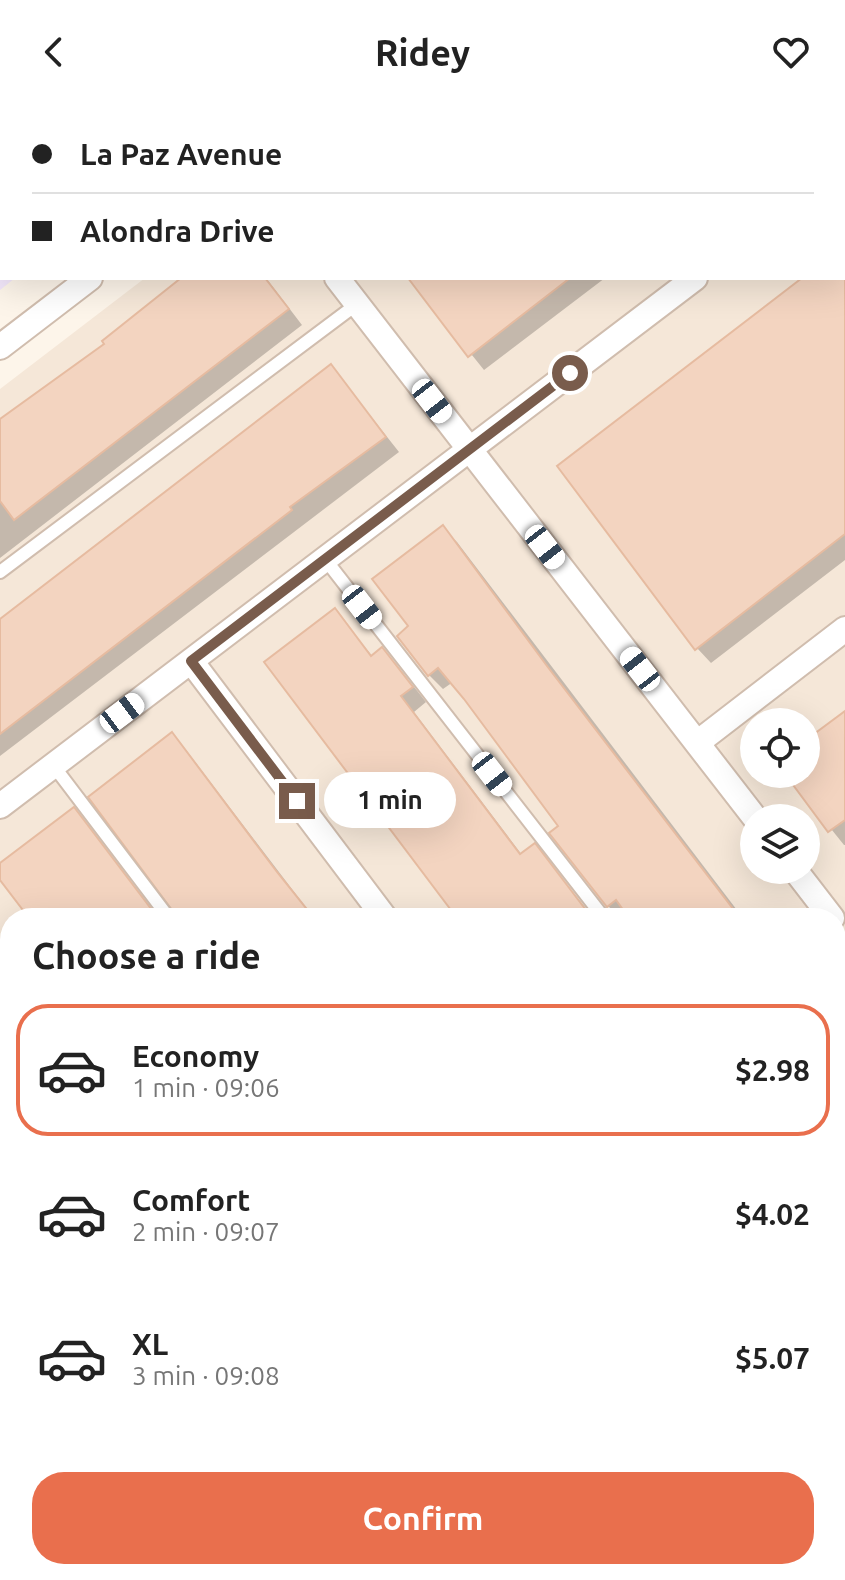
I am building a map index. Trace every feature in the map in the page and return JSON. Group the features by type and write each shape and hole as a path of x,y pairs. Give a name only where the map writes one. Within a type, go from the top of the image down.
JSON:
{"street":[{"path":"0,347 87,280"},
{"path":"339,280 744,804"},
{"path":"0,806 692,280"},
{"path":"697,743 845,629"},
{"path":"191,661 377,908"},
{"path":"806,884 825,908"}],"lane":[{"path":"0,572 357,304"},
{"path":"325,559 596,908"},
{"path":"53,765 161,908"}],"shaded area":[{"path":"0,280 12,280 0,290"},
{"path":"142,280 845,280 845,908 0,908 0,389"}],"building":[{"path":"178,280 267,280 289,309 14,520 0,501 0,419 104,344 102,341"},
{"path":"410,280 567,280 468,357"},
{"path":"799,280 845,280 845,534 695,650 557,466"},
{"path":"331,364 386,437 290,507 292,510 0,734 0,619"},
{"path":"443,525 732,908 622,908 616,900 607,907 549,833 558,826 464,699 438,668 428,676 397,636 408,626 372,579"},
{"path":"335,608 371,656 382,647 413,687 401,696 520,854 535,843 584,908 449,908 264,662"},
{"path":"845,711 845,820 828,832 820,821 820,804 807,804 795,788 820,788 820,730"},
{"path":"172,732 306,908 171,908 88,797"},
{"path":"74,807 150,908 21,908 0,880 0,863"}],"route":[{"path":"297,801 191,661 570,373"}]}
